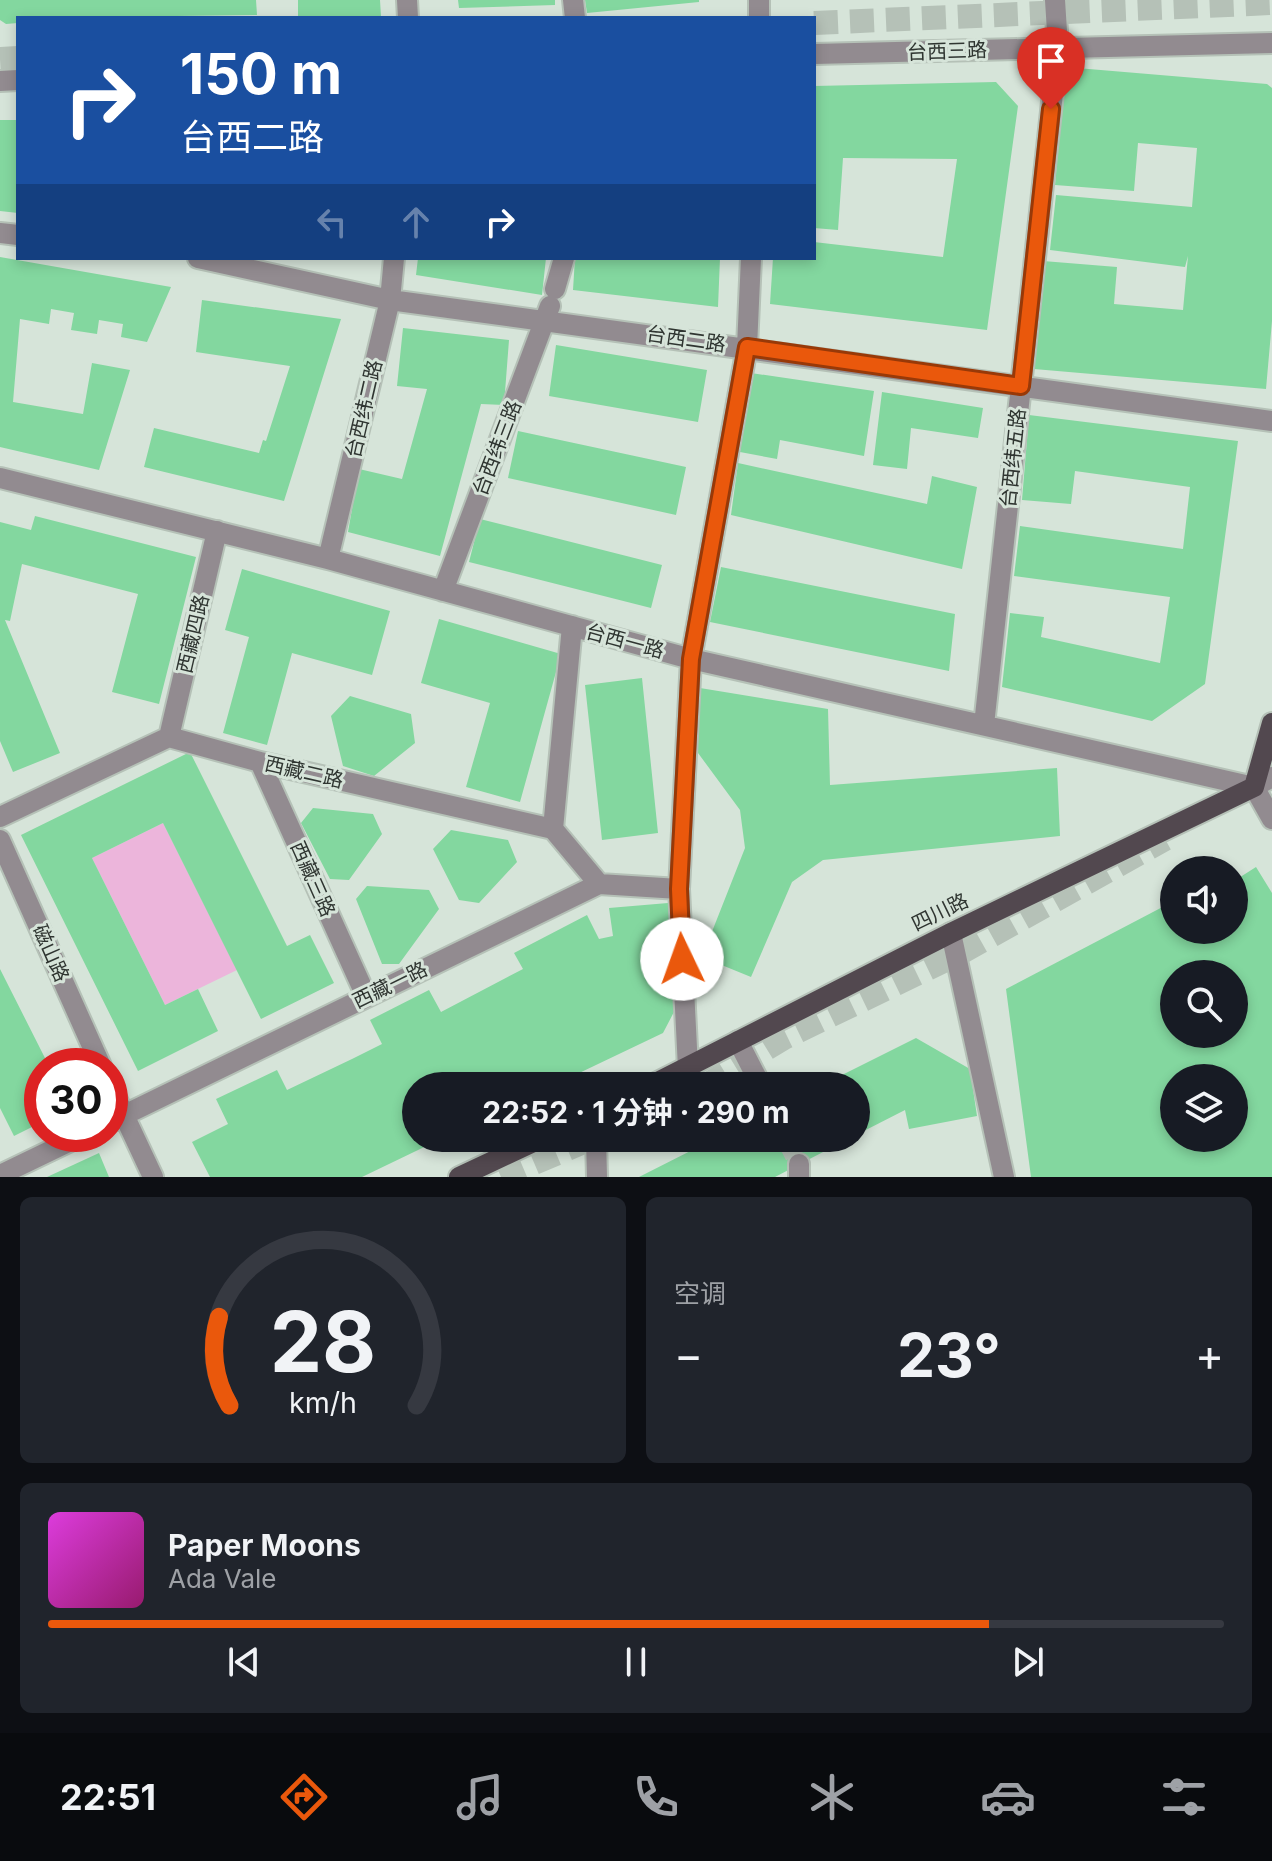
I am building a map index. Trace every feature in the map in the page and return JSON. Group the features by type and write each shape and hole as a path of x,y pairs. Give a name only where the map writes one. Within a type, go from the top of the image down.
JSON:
{"main road":[{"path":"1263,782 1272,723"},
{"name":"四川路","path":"680,1072 951,933 1263,782"},
{"path":"459,1177 512,1152"}],"street":[{"name":"台西纬五路","path":"984,725 1058,47 1055,0"},
{"name":"台西三路","path":"816,54 1272,43"},
{"name":"台西二路","path":"213,260 390,300 550,305 747,347 1272,421"},
{"name":"台西纬二路","path":"328,559 390,300 394,260"},
{"name":"台西纬三路","path":"443,591 550,305 563,260"},
{"path":"688,1068 679,889 691,659 747,347 751,260"},
{"name":"台西一路","path":"0,478 328,559 691,659 984,725 1263,782"},
{"name":"西藏四路","path":"169,737 217,531"},
{"path":"572,626 553,829 599,884"},
{"path":"0,817 169,737"},
{"name":"西藏二路","path":"169,737 260,762 553,829"},
{"name":"西藏三路","path":"260,762 366,996"},
{"path":"1263,782 1272,819"},
{"name":"磁山路","path":"0,840 93,1048"},
{"name":"西藏一路","path":"128,1114 599,884 679,889"},
{"path":"951,933 1004,1177"},
{"path":"738,1041 754,1072"},
{"path":"128,1137 153,1177"},
{"path":"0,1175 48,1152"},
{"path":"596,1152 597,1177"}],"shaded area":[{"path":"163,823 237,970 165,1005 92,858"}],"building":[{"path":"0,0 256,0 257,15 16,16 16,23 6,24 0,20"},
{"path":"298,0 380,0 381,16 298,16"},
{"path":"458,0 555,0 555,5 459,8"},
{"path":"585,0 699,0 699,2 587,13"},
{"path":"1065,67 1267,84 1272,88 1272,321 1266,389 1034,369 1043,261 1117,267 1114,304 1183,310 1188,256 1185,267 1050,250 1056,195 1192,207 1197,148 1138,143 1134,191 1055,185"},
{"path":"996,82 1018,106 987,330 770,304 773,260 816,260 816,242 943,257 957,159 843,158 838,230 816,228 816,86"},
{"path":"0,120 16,120 16,213 0,211"},
{"path":"0,257 171,287 147,342 121,337 123,324 99,320 97,334 71,330 74,313 51,309 49,324 20,319 13,402 83,414 92,363 130,370 99,470 0,447"},
{"path":"418,260 546,260 542,295 416,275"},
{"path":"575,260 720,260 718,307 573,290"},
{"path":"202,300 341,319 284,501 144,467 154,428 259,453 263,440 266,441 290,366 196,352"},
{"path":"403,328 509,340 504,405 481,404 440,556 348,532 359,469 402,479 427,389 397,386"},
{"path":"556,345 707,370 698,422 549,396"},
{"path":"751,373 874,391 864,456 780,440 777,459 740,452"},
{"path":"882,392 983,408 978,438 911,428 907,469 873,465"},
{"path":"1029,415 1238,441 1205,684 1152,721 1002,687 1010,613 1044,617 1041,637 1160,663 1170,597 1014,576 1020,526 1183,549 1190,487 1075,471 1071,504 1022,500"},
{"path":"518,431 686,467 676,515 508,478"},
{"path":"738,463 927,504 932,476 977,487 962,569 731,515"},
{"path":"35,516 196,557 159,704 112,692 138,594 22,564 10,621 5,620 60,753 13,772 0,741 0,522 31,530"},
{"path":"480,519 662,565 651,608 469,562"},
{"path":"721,567 955,614 949,671 710,622"},
{"path":"242,569 390,611 372,675 292,653 267,745 223,733 249,637 225,630"},
{"path":"439,619 561,654 520,802 466,787 490,703 421,683"},
{"path":"642,678 658,833 602,840 585,685"},
{"path":"700,688 828,709 830,785 1057,768 1060,836 823,860 792,882 751,977 702,957 745,848 740,810 687,738 698,731"},
{"path":"350,696 411,714 415,743 374,776 343,766 331,716"},
{"path":"190,752 287,946 310,935 334,983 261,1019 163,823 92,858 165,1005 198,989 218,1031 138,1071 21,835"},
{"path":"313,808 373,814 382,834 349,880 330,879 301,823"},
{"path":"451,830 508,840 517,862 479,903 459,900 433,849"},
{"path":"1256,867 1272,893 1272,1177 1031,1177 1006,989 1160,908 1160,944 1248,944 1248,872"},
{"path":"367,886 429,890 439,909 399,964 382,964 356,899"},
{"path":"668,903 675,1010 663,1033 581,1072 402,1072 402,1152 414,1152 362,1177 210,1177 192,1142 228,1124 216,1099 277,1070 287,1090 352,1059 382,1044 370,1020 429,990 441,1012 523,969 514,953 587,915 599,939 613,936 609,908"},
{"path":"0,969 40,1048 24,1048 24,1131 14,1136 0,1108"},
{"path":"916,1038 970,1069 977,1116 909,1129 905,1110 870,1128 870,1072 848,1072"},
{"path":"688,1152 823,1152 775,1177 639,1177"},
{"path":"99,1153 109,1177 47,1177"}],"tunnel":[{"path":"816,23 1272,3"},
{"path":"0,59 16,58"},
{"path":"728,1072 784,1038 962,952 1165,839"},
{"path":"501,1177 560,1152"},
{"path":"793,1152 799,1164"}],"route":[{"path":"682,959 679,889 691,659 747,347 1021,386 1051,109"}]}
